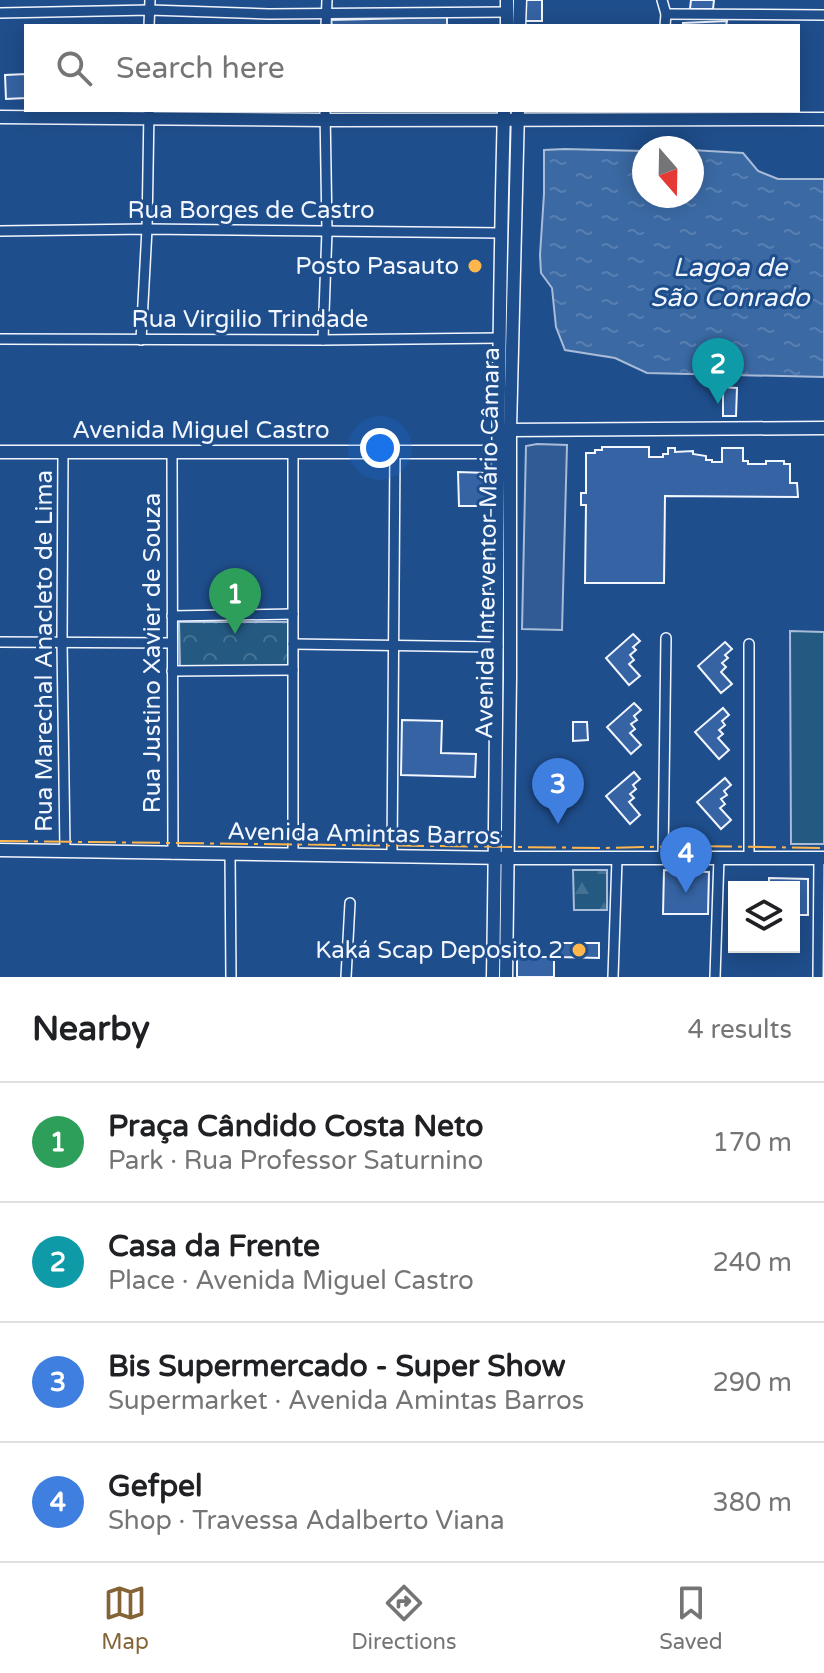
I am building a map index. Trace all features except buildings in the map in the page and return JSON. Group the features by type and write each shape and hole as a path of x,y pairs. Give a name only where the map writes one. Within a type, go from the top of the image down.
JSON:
{"main road":[{"path":"519,24 520,0"},
{"path":"0,117 149,114 730,115 824,119"},
{"name":"Avenida Interventor Mário Câmara","path":"506,977 501,858 497,452 506,434 500,338 502,233 511,115"},
{"name":"Avenida Interventor Mário Câmara","path":"493,977 510,678 506,434 511,115"},
{"path":"506,434 824,428"},
{"name":"Avenida Miguel Castro","path":"0,452 497,452"},
{"name":"Avenida Amintas Barros","path":"0,850 392,857 821,858"}],"street":[{"path":"326,24 327,0"},
{"path":"662,0 665,24"},
{"path":"0,13 150,5 327,13 507,6"},
{"path":"666,14 734,20 824,15"},
{"path":"141,340 149,114"},
{"path":"323,340 327,231 325,115"},
{"name":"Rua Borges de Castro","path":"0,231 147,229 502,233"},
{"name":"Rua Virgilio Trindade","path":"0,339 500,338"},
{"name":"Rua Marechal Anacleto de Lima","path":"63,452 65,850"},
{"name":"Rua Justino Xavier de Souza","path":"172,452 173,854"},
{"path":"293,452 293,855"},
{"path":"392,857 395,452"},
{"path":"172,616 293,614"},
{"path":"663,858 666,638"},
{"path":"0,642 172,643"},
{"path":"293,644 498,647"},
{"path":"749,644 749,857"},
{"path":"172,671 293,670"},
{"path":"230,854 231,977"},
{"path":"715,977 719,857"},
{"path":"818,977 821,858"},
{"path":"613,977 617,859"},
{"path":"346,977 350,903"}],"green space":[{"path":"179,622 291,622 290,666 180,667"},
{"path":"790,631 824,632 824,844 791,844"},
{"path":"573,870 607,870 607,910 574,910"}],"shaded area":[{"path":"567,445 562,630 522,629 526,446"}],"water":[{"name":"Lagoa de São Conrado","path":"544,150 632,151 632,208 704,208 704,151 743,153 758,171 778,179 824,179 824,377 647,373 615,358 565,350 556,327 552,288 541,273"}],"power":[{"path":"0,841 824,848"}],"place":[{"name":"Posto Pasauto","path":"475,266"},
{"name":"Casa da Frente","path":"718,404"},
{"name":"Praça Cândido Costa Neto","path":"235,634"},
{"name":"Bis Supermercado - Super Show","path":"558,824"},
{"name":"Gefpel","path":"686,893"},
{"name":"Kaká Scap Deposito 2","path":"579,950"}]}
